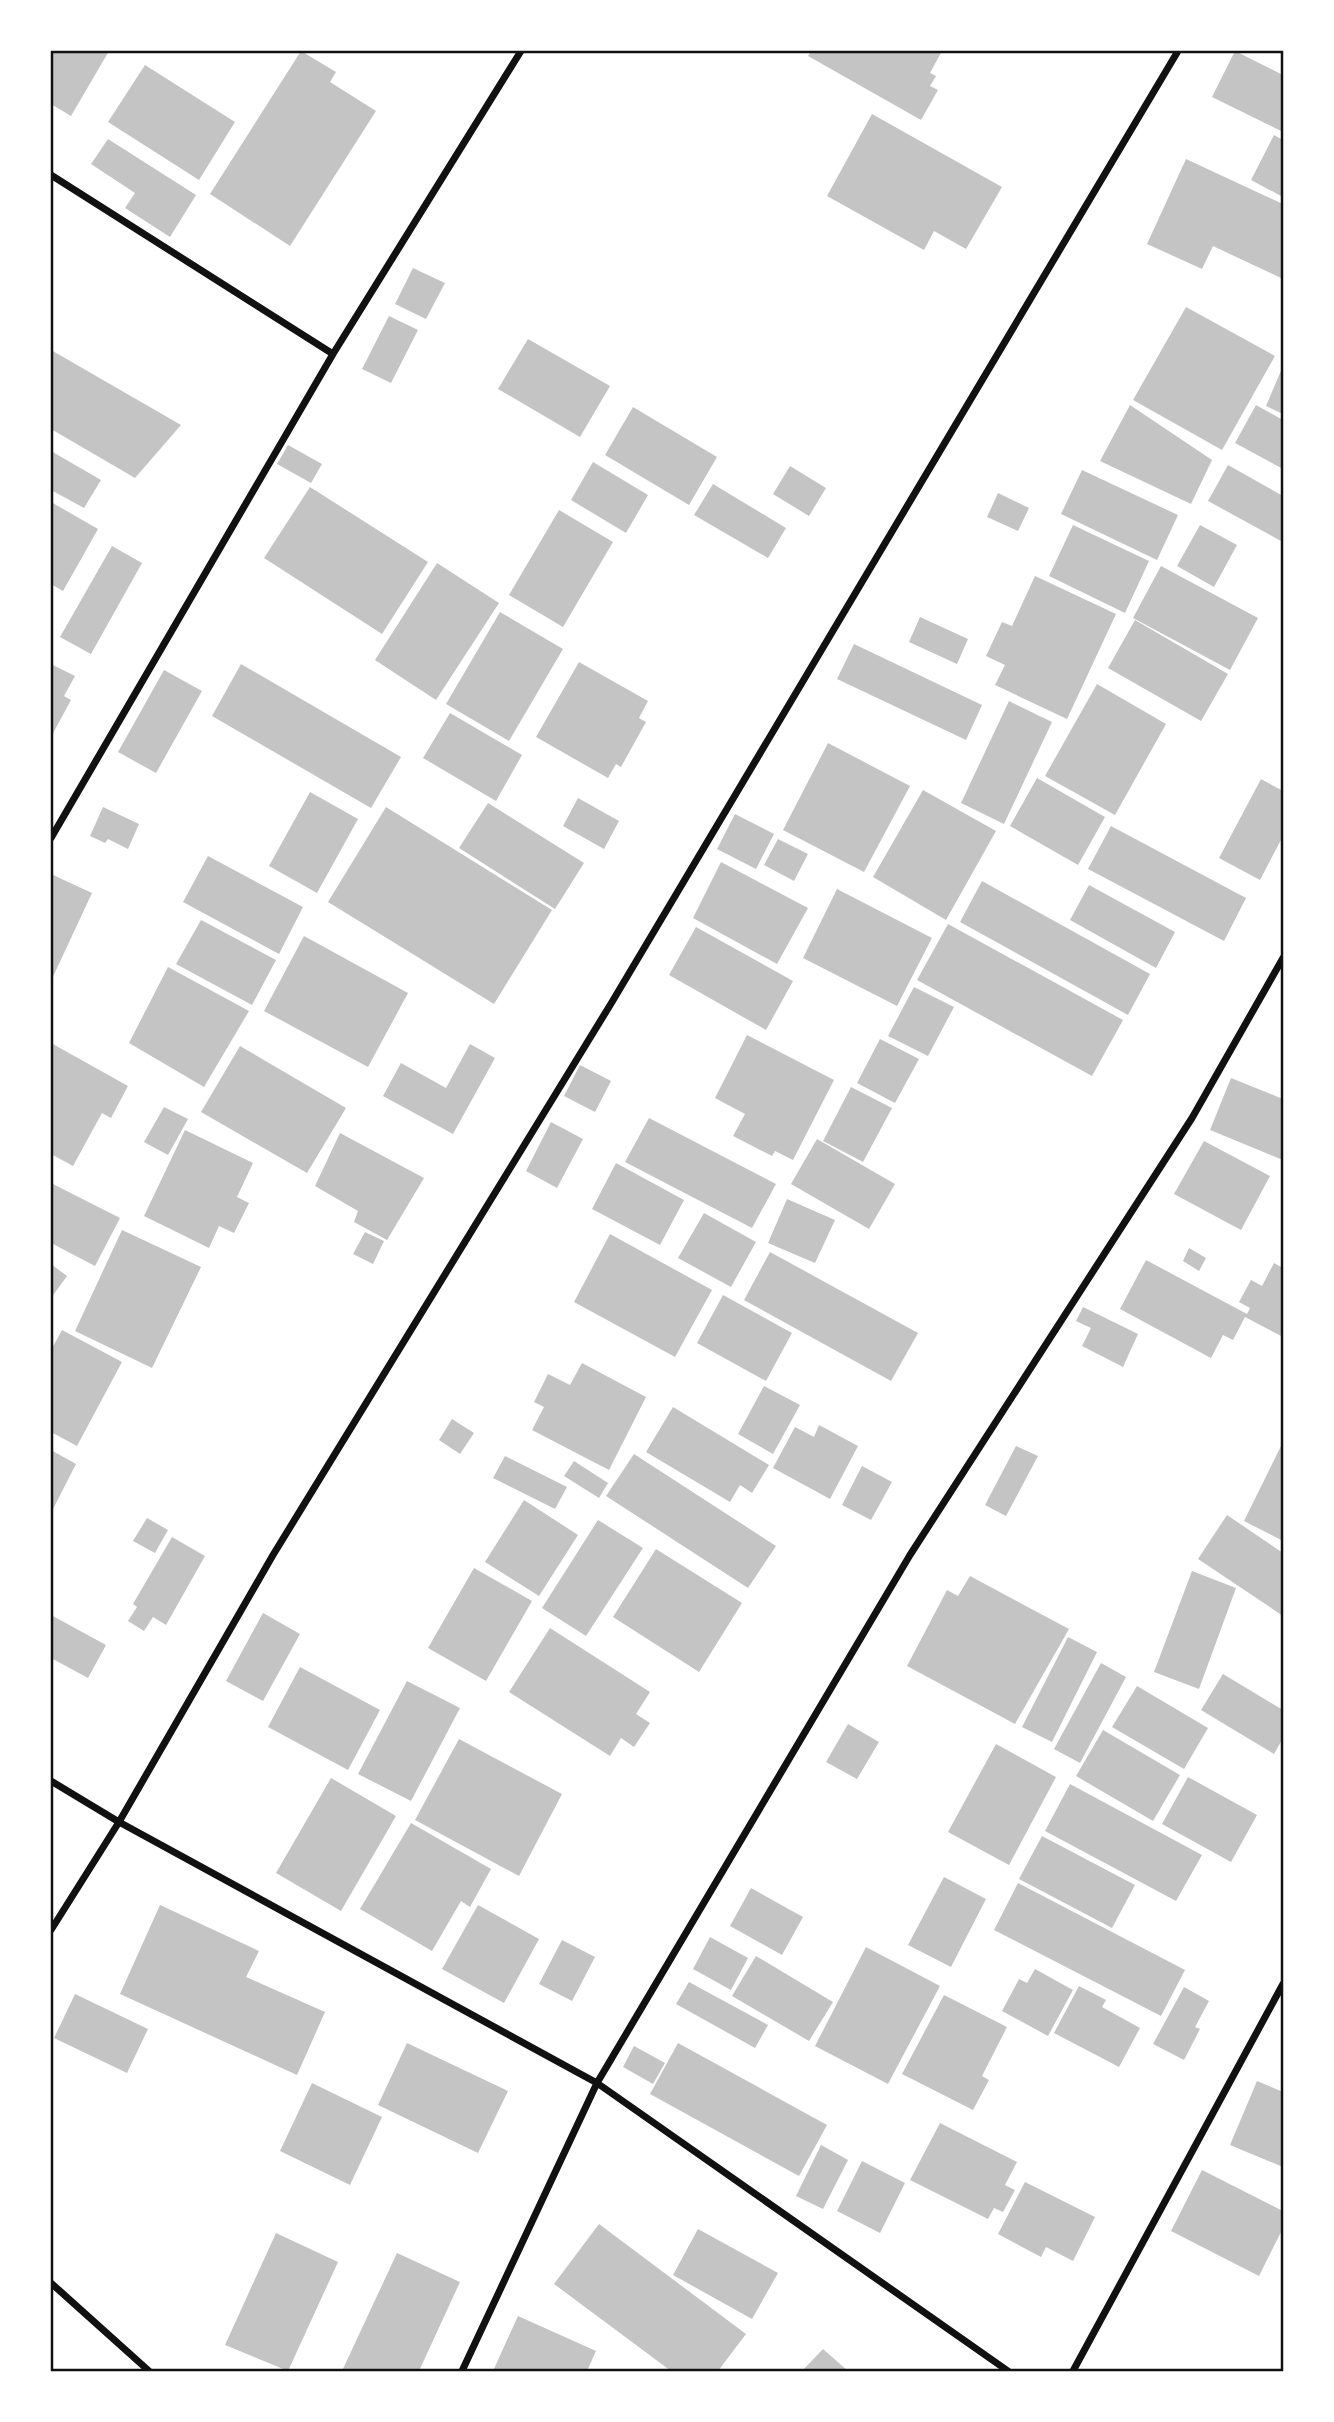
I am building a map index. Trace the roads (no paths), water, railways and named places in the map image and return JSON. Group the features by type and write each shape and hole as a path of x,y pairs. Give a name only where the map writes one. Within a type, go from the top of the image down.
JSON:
{"street":[{"path":"51,838 333,354 521,51"},
{"path":"51,1930 120,1822 273,1555 612,1002 1178,51"},
{"path":"51,176 333,354"},
{"path":"462,2371 597,2083 910,1555 1192,1118 1283,958"},
{"path":"51,1781 120,1822 597,2083 1008,2371"},
{"path":"1073,2371 1283,1984"},
{"path":"51,2283 149,2371"}]}
